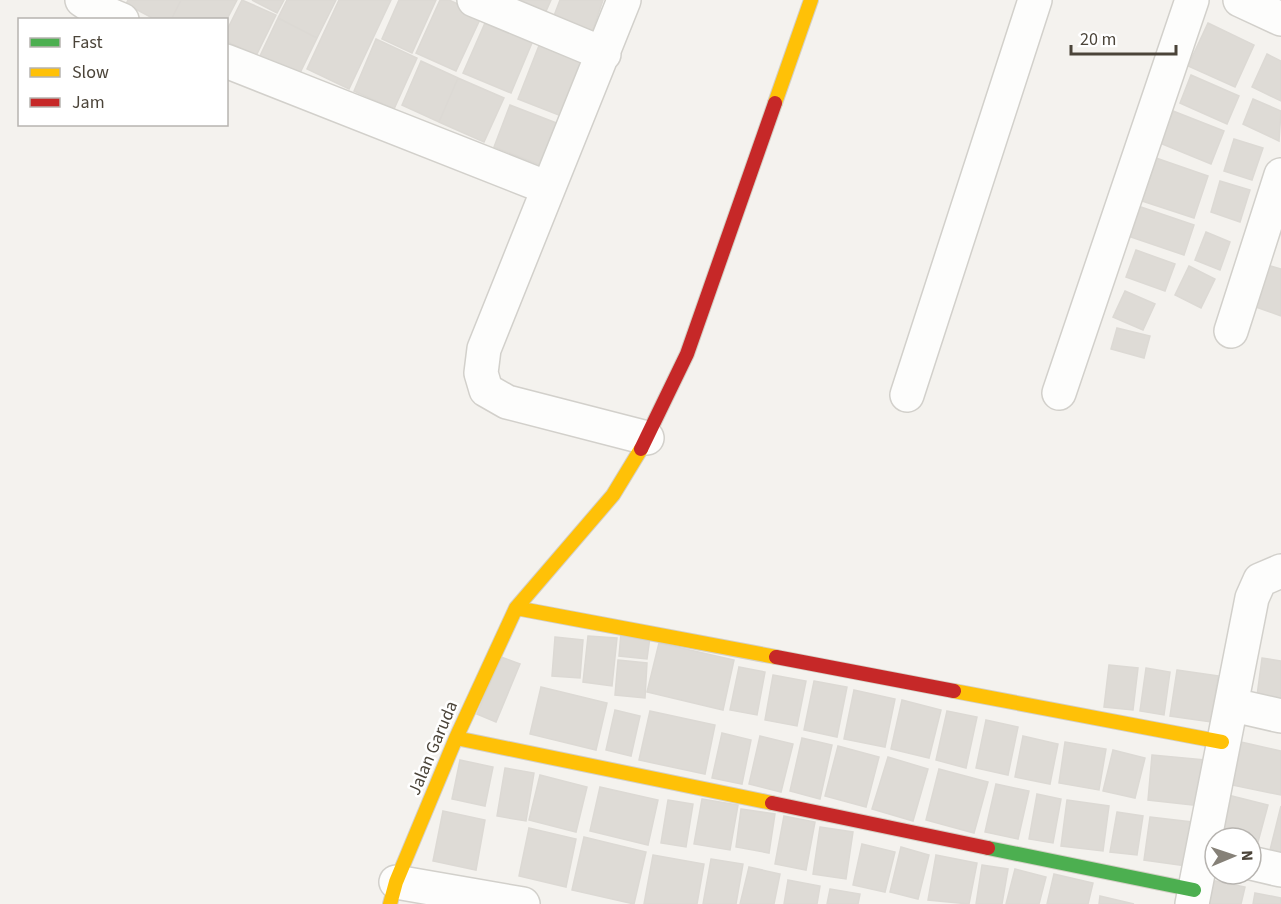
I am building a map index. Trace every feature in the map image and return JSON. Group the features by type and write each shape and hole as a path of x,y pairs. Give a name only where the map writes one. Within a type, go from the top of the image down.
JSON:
{"street":[{"path":"82,0 117,18"},
{"path":"474,0 604,54"},
{"path":"624,0 484,349 481,373 486,390 507,402 647,438"},
{"name":"Jalan Garuda","path":"393,893 456,738 516,608 613,495 647,438 687,354 811,0"},
{"path":"907,395 1035,0"},
{"path":"1059,393 1192,0"},
{"path":"1239,0 1281,19"},
{"path":"228,62 548,188"},
{"path":"1231,331 1281,175"},
{"path":"1212,826 1222,742 1233,705 1252,598 1260,580 1281,571"},
{"path":"516,608 1222,742"},
{"path":"1233,705 1281,717"},
{"path":"456,738 1193,897 1203,870"},
{"path":"1263,866 1281,870"},
{"path":"393,893 523,904"}],"building":[{"path":"128,0 181,0 172,18 152,18 126,4"},
{"path":"181,0 237,0 228,18 172,18"},
{"path":"242,0 276,15 256,56 228,42 228,28"},
{"path":"252,0 284,0 277,13"},
{"path":"287,0 336,0 317,38 278,18"},
{"path":"339,0 391,0 349,89 307,69"},
{"path":"399,0 436,0 412,53 382,39"},
{"path":"440,0 449,0 482,15 456,71 416,53"},
{"path":"507,0 551,0 543,18"},
{"path":"560,0 603,0 591,35 552,21"},
{"path":"278,18 317,38 299,75 260,56"},
{"path":"485,23 532,43 511,93 463,73"},
{"path":"1208,23 1254,45 1235,87 1188,66"},
{"path":"376,39 417,58 394,109 354,91"},
{"path":"540,43 586,61 564,117 518,99"},
{"path":"1267,54 1281,61 1281,101 1252,87"},
{"path":"421,61 458,78 439,122 402,105"},
{"path":"1191,75 1239,96 1227,124 1180,103"},
{"path":"458,78 504,98 484,142 439,122"},
{"path":"1253,99 1281,111 1279,141 1243,124"},
{"path":"510,105 559,124 543,166 494,147"},
{"path":"1173,111 1224,131 1211,164 1160,143"},
{"path":"1234,139 1263,148 1252,180 1224,171"},
{"path":"1156,158 1208,176 1194,218 1142,201"},
{"path":"1220,181 1250,190 1240,222 1211,212"},
{"path":"1138,206 1194,225 1184,255 1128,236"},
{"path":"1206,232 1230,242 1220,270 1195,260"},
{"path":"1136,250 1175,264 1165,291 1126,277"},
{"path":"1267,265 1281,269 1281,316 1253,306"},
{"path":"1189,266 1215,279 1201,308 1175,295"},
{"path":"1125,291 1155,304 1143,330 1113,317"},
{"path":"1117,328 1150,336 1144,358 1111,349"},
{"path":"621,633 650,637 647,659 619,656"},
{"path":"588,636 617,638 612,686 583,682"},
{"path":"555,637 583,640 580,678 552,676"},
{"path":"659,643 734,660 723,710 647,692"},
{"path":"501,657 520,664 496,722 477,714"},
{"path":"1262,658 1281,661 1281,707 1256,703"},
{"path":"618,660 647,663 645,698 615,695"},
{"path":"1109,665 1138,668 1133,710 1104,707"},
{"path":"739,667 765,672 757,715 730,710"},
{"path":"1146,668 1170,672 1164,715 1140,711"},
{"path":"1177,670 1218,676 1211,722 1170,716"},
{"path":"773,675 806,681 797,726 765,720"},
{"path":"814,681 847,687 837,737 804,730"},
{"path":"541,687 607,703 596,750 530,734"},
{"path":"854,690 895,699 885,747 844,739"},
{"path":"902,700 941,710 929,758 891,749"},
{"path":"615,710 640,716 631,756 606,750"},
{"path":"650,711 715,725 705,774 639,760"},
{"path":"947,711 977,717 966,768 936,760"},
{"path":"986,720 1018,727 1008,775 976,768"},
{"path":"722,733 751,740 742,784 712,778"},
{"path":"760,736 793,744 781,792 749,784"},
{"path":"1023,736 1058,744 1050,784 1015,777"},
{"path":"802,738 832,745 820,799 790,791"},
{"path":"1065,742 1106,749 1099,790 1059,783"},
{"path":"1241,742 1281,751 1281,795 1232,785"},
{"path":"838,746 879,757 866,807 825,796"},
{"path":"1113,750 1145,758 1135,798 1103,791"},
{"path":"1152,755 1205,760 1201,806 1148,800"},
{"path":"888,757 928,769 913,821 872,809"},
{"path":"460,760 493,767 485,806 452,799"},
{"path":"505,768 534,773 526,821 497,816"},
{"path":"939,769 988,782 974,833 926,820"},
{"path":"540,775 587,787 576,832 529,820"},
{"path":"996,784 1029,791 1018,839 985,832"},
{"path":"600,787 658,800 648,845 590,831"},
{"path":"1037,794 1061,799 1053,843 1029,839"},
{"path":"1228,795 1268,805 1262,826 1219,826"},
{"path":"702,799 738,805 730,850 694,844"},
{"path":"668,800 693,804 686,847 661,843"},
{"path":"1067,800 1109,806 1103,851 1061,846"},
{"path":"1281,806 1281,852 1270,850"},
{"path":"741,809 775,814 769,853 736,847"},
{"path":"443,811 485,820 476,870 433,861"},
{"path":"1117,812 1143,816 1137,855 1110,852"},
{"path":"784,816 815,822 806,870 775,864"},
{"path":"1150,817 1192,822 1186,866 1144,860"},
{"path":"820,827 853,832 846,879 813,874"},
{"path":"529,828 576,839 566,887 519,876"},
{"path":"584,837 646,852 634,904 572,890"},
{"path":"862,844 895,852 885,892 853,885"},
{"path":"901,847 929,855 918,899 890,892"},
{"path":"653,855 704,864 697,904 644,904"},
{"path":"936,855 977,863 969,904 928,900"},
{"path":"711,859 743,864 736,904 703,904"},
{"path":"982,865 1008,869 1002,904 976,904"},
{"path":"749,867 780,874 774,904 740,904"},
{"path":"1015,869 1046,877 1039,904 1006,904"},
{"path":"1054,874 1093,883 1088,904 1047,904"},
{"path":"788,880 820,886 817,904 784,904"},
{"path":"1210,886 1245,887 1241,904 1206,904"},
{"path":"830,889 860,894 858,904 827,904"},
{"path":"1255,893 1281,898 1281,904 1253,904"},
{"path":"1100,896 1134,904 1099,904"}],"traffic: fast":[{"path":"988,848 1194,890"}],"traffic: slow":[{"path":"775,103 811,0"},
{"path":"390,904 396,882 456,738 516,608 613,495 641,449"},
{"path":"516,608 776,657"},
{"path":"954,691 1222,742"},
{"path":"456,738 772,803"}],"traffic: jam":[{"path":"641,449 687,354 775,103"},
{"path":"776,657 954,691"},
{"path":"772,803 988,848"}]}
